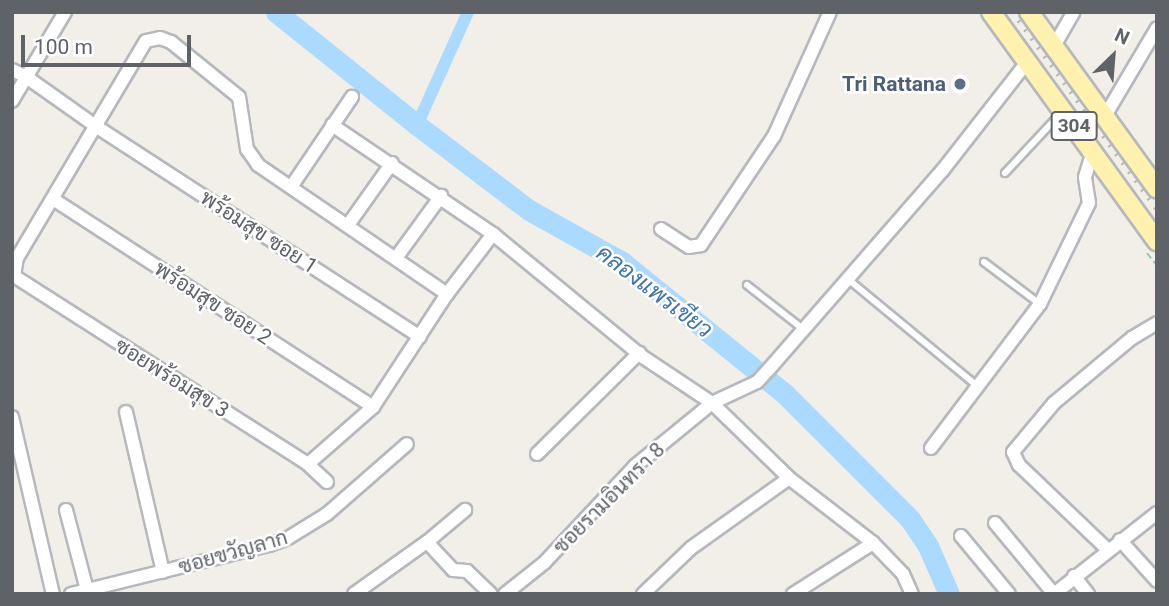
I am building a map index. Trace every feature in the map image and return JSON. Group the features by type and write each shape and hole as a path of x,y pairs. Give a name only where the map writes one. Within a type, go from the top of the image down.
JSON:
{"main road":[{"name":"304","path":"991,12 1157,241"},
{"name":"304","path":"1030,12 1157,189"}],"street":[{"path":"12,101 65,12"},
{"path":"661,229 689,247 701,245 774,136 830,12"},
{"path":"1054,46 1074,12"},
{"path":"1105,116 1157,29"},
{"path":"14,276 17,258 144,45 152,39 160,38 172,42 239,97 251,158 447,294"},
{"path":"805,330 948,165 1028,61"},
{"name":"พร้อมสุข ซอย 1","path":"12,70 420,337"},
{"path":"291,187 352,97"},
{"path":"332,125 441,196 493,234 639,354 712,403 789,478 873,543 903,574 912,594"},
{"path":"931,448 1040,303 1089,203 1085,177 1093,151"},
{"path":"348,225 392,163"},
{"path":"396,258 441,196"},
{"name":"พร้อมสุข ซอย 2","path":"52,199 373,407"},
{"path":"308,464 373,407 447,294 493,234"},
{"name":"ซอยพร้อมสุข 3","path":"14,276 308,464 327,482"},
{"path":"1108,550 1019,465 1013,452 1054,403 1132,338 1157,323"},
{"name":"ซอยรามอินทรา 8","path":"505,594 544,562 635,466 712,403 757,382 805,330"},
{"path":"537,454 639,354"},
{"path":"126,412 163,572"},
{"path":"12,417 53,594"},
{"name":"ซอยขวัญลาก","path":"71,594 269,545 309,527 407,444"},
{"path":"643,594 691,548 789,478"},
{"path":"66,510 87,590"},
{"path":"354,594 427,542 465,510"},
{"path":"995,523 1054,594 1073,576 1157,513"},
{"path":"961,536 1009,594"},
{"path":"1121,540 1157,581"},
{"path":"427,542 453,570 467,571 491,594"},
{"path":"793,594 873,543"},
{"path":"1073,576 1088,594"}],"lane":[{"path":"1005,173 1047,124 1063,111"},
{"path":"984,262 1040,303"},
{"path":"849,280 978,387"},
{"path":"747,285 805,330"}],"waterway":[{"name":"คลองแพรเขียว","path":"276,12 529,210 622,262 784,393 910,519 928,546 949,594"},
{"path":"417,125 468,12"}],"railway":[{"path":"1012,12 1157,210"}],"place":[{"name":"Tri Rattana","path":"960,84"}]}
